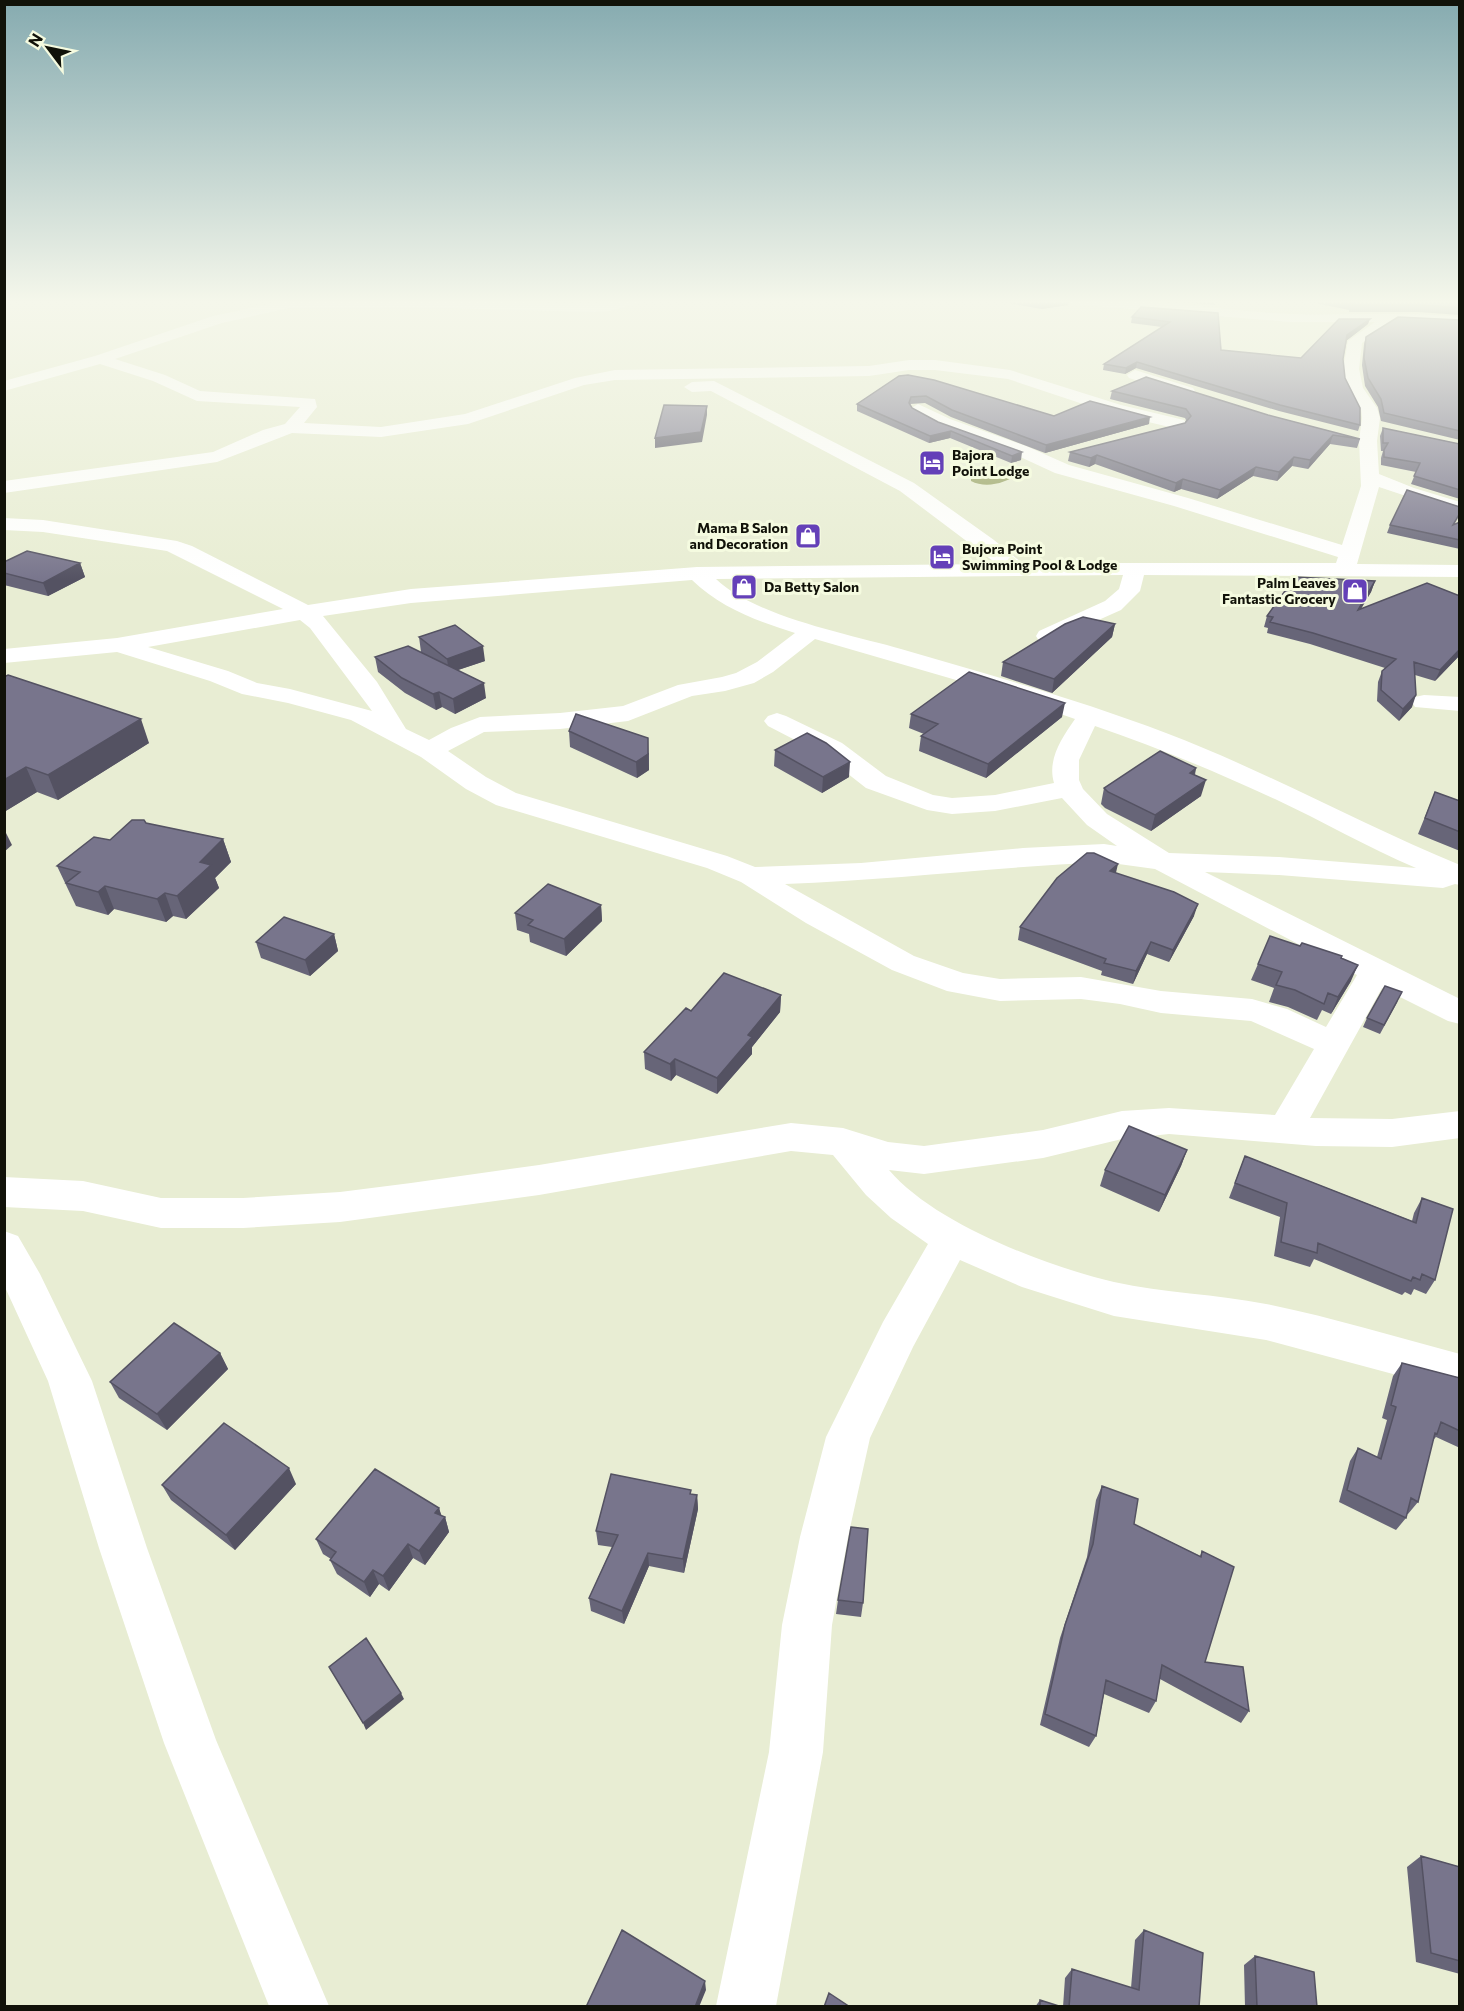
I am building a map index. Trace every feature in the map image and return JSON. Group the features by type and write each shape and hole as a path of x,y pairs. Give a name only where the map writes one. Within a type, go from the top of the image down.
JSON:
{"street":[{"path":"192,394 309,403 309,407 291,428"},
{"path":"4,487 217,457 269,434 291,428 366,433 396,431 468,419 545,394"},
{"path":"740,394 907,487 987,544 1016,569"},
{"path":"1070,394 1116,409 1186,422 1142,435"},
{"path":"1192,394 1205,398"},
{"path":"1347,562 1363,515 1370,477 1369,408 1359,394"},
{"path":"918,409 944,423 1084,476 1180,502 1347,562 1460,592"},
{"path":"1346,436 1389,431"},
{"path":"1044,461 1069,452"},
{"path":"1370,477 1407,492 1460,508"},
{"path":"4,524 43,526 170,545 185,550 305,612 340,649 369,687 386,712 396,734"},
{"path":"4,656 117,645 411,596 697,573 1136,568 1347,562"},
{"path":"1029,647 1055,630 1104,610 1118,601 1128,591 1136,568"},
{"path":"1380,570 1460,571"},
{"path":"697,573 718,593 769,618 811,632 888,651 975,677 1156,738 1286,794 1389,846 1460,876"},
{"path":"430,751 460,733 480,725 560,721 628,713 687,690 725,684 745,678 765,668 811,632"},
{"path":"117,645 251,688 360,715 430,751 476,783 506,799 717,862 751,876 884,953 958,984 1000,990 1081,988 1161,1002 1252,1010 1275,1017 1333,1044"},
{"path":"975,677 1004,663"},
{"path":"1424,702 1460,704"},
{"path":"1089,716 1069,747 1063,767 1069,789 1084,810 1163,861 1374,973 1460,1013"},
{"path":"777,721 833,750 876,782 927,802 952,806 995,803 1069,789"},
{"path":"751,876 861,873 1023,857 1104,854 1163,861 1291,866 1460,880"},
{"path":"1286,1130 1374,973"},
{"path":"4,1192 83,1196 161,1213 243,1213 340,1207 470,1190 791,1137 843,1142 888,1156 924,1160 1043,1144 1134,1124 1169,1121 1286,1130 1392,1133 1460,1124"},
{"path":"843,1142 879,1185 905,1207 951,1239 1036,1275 1114,1299 1266,1322 1460,1373"},
{"path":"746,2007 796,1752 807,1625 824,1537 849,1437 898,1335 951,1239"},
{"path":"4,1247 26,1286 70,1381 123,1548 191,1743 300,2007"}],"shaded area":[{"path":"1001,468 1019,473 1009,480 990,485 971,481 971,475 989,474 990,471"}],"building":[{"path":"872,394 980,394 1054,416 1090,401 1150,417 1046,445 952,410 926,396 911,397 909,403 912,408 938,422 1022,452 1012,456 951,431 930,436 857,404"},
{"path":"1124,394 1200,394 1268,415 1360,439 1333,435 1310,460 1294,457 1279,472 1256,467 1220,490 1183,479 1176,483 1097,455 1091,458 1070,452 1185,423 1191,416 1186,409"},
{"path":"1243,394 1353,394 1360,408 1360,425"},
{"path":"1378,394 1460,394 1460,431 1384,413"},
{"path":"664,405 707,406 701,432 655,438"},
{"path":"1383,428 1460,444 1460,490 1414,476 1420,463 1384,457 1384,450 1388,443 1383,443"},
{"path":"1407,490 1460,507 1460,513 1453,525 1460,522 1460,540 1390,525"},
{"path":"27,551 80,563 43,583 4,573 4,562"},
{"path":"1295,577 1375,581 1358,610 1427,583 1460,596 1460,649 1440,670 1414,662 1416,695 1403,709 1381,690 1382,671 1396,659 1270,622 1273,617 1267,616"},
{"path":"1083,617 1115,624 1054,679 1003,662 1065,624"},
{"path":"455,625 483,646 447,659 419,637"},
{"path":"408,646 484,683 453,699 439,692 433,694 402,678 375,657"},
{"path":"969,672 1065,703 988,764 921,736 938,724 911,714"},
{"path":"8,675 141,719 48,775 26,767 4,780 4,677"},
{"path":"576,714 648,738 648,754 636,762 569,731"},
{"path":"807,733 826,743 850,762 823,777 775,750"},
{"path":"1160,751 1196,768 1190,773 1206,780 1155,815 1104,788"},
{"path":"1435,792 1460,801 1460,832 1425,818"},
{"path":"132,820 144,820 146,823 223,839 200,862 211,865 177,896 165,893 157,899 105,886 98,892 66,883 80,872 57,866 94,837 110,840"},
{"path":"1087,853 1094,853 1118,864 1110,871 1174,892 1198,904 1173,950 1151,942 1136,971 1104,963 1106,959 1020,927 1057,878"},
{"path":"548,884 601,905 564,939 528,925 533,920 515,913"},
{"path":"284,917 334,934 305,960 256,942"},
{"path":"1270,936 1300,946 1302,943 1342,956 1341,958 1358,965 1338,997 1328,993 1324,1004 1295,990 1276,985 1282,972 1258,964"},
{"path":"724,973 781,995 748,1035 752,1037 717,1078 675,1059 670,1064 644,1052 686,1008 691,1011"},
{"path":"1385,986 1402,992 1384,1025 1367,1018"},
{"path":"1129,1126 1187,1150 1165,1195 1105,1170"},
{"path":"1245,1156 1416,1223 1422,1198 1453,1209 1435,1280 1422,1274 1420,1280 1413,1277 1411,1281 1318,1243 1317,1253 1281,1242 1287,1203 1235,1183"},
{"path":"174,1323 220,1353 157,1414 110,1382"},
{"path":"1402,1363 1460,1378 1460,1431 1441,1422 1437,1434 1435,1433 1418,1502 1411,1498 1406,1518 1347,1490 1358,1448 1381,1459 1396,1407 1391,1405"},
{"path":"224,1423 289,1468 226,1535 162,1485"},
{"path":"375,1469 439,1508 435,1513 445,1517 419,1551 408,1544 383,1576 373,1570 364,1582 330,1560 336,1552 316,1539"},
{"path":"611,1474 691,1490 690,1494 697,1495 683,1559 648,1553 622,1611 589,1598 618,1535 596,1531"},
{"path":"1102,1486 1138,1499 1134,1524 1201,1557 1202,1551 1234,1567 1205,1662 1243,1667 1249,1711 1162,1665 1156,1701 1106,1680 1096,1736 1045,1714 1065,1625 1093,1544"},
{"path":"851,1527 868,1529 863,1603 838,1600"},
{"path":"366,1638 401,1693 363,1723 329,1667"},
{"path":"1421,1856 1460,1867 1460,1961 1431,1953"},
{"path":"622,1930 705,1981 695,2007 586,2007"},
{"path":"1144,1930 1203,1953 1199,2007 1069,2007 1072,1969 1139,1990"},
{"path":"1255,1956 1314,1972 1317,2007 1257,2007"},
{"path":"829,1993 850,2007 824,2007"},
{"path":"1040,2000 1062,2007 1040,2007"}],"place":[{"name":"Bajora Point Lodge","path":"932,463"},
{"name":"Mama B Salon and Decoration","path":"808,536"},
{"name":"Bujora Point Swimming Pool & Lodge","path":"942,557"},
{"name":"Da Betty Salon","path":"744,587"},
{"name":"Palm Leaves Fantastic Grocery","path":"1355,591"}]}
